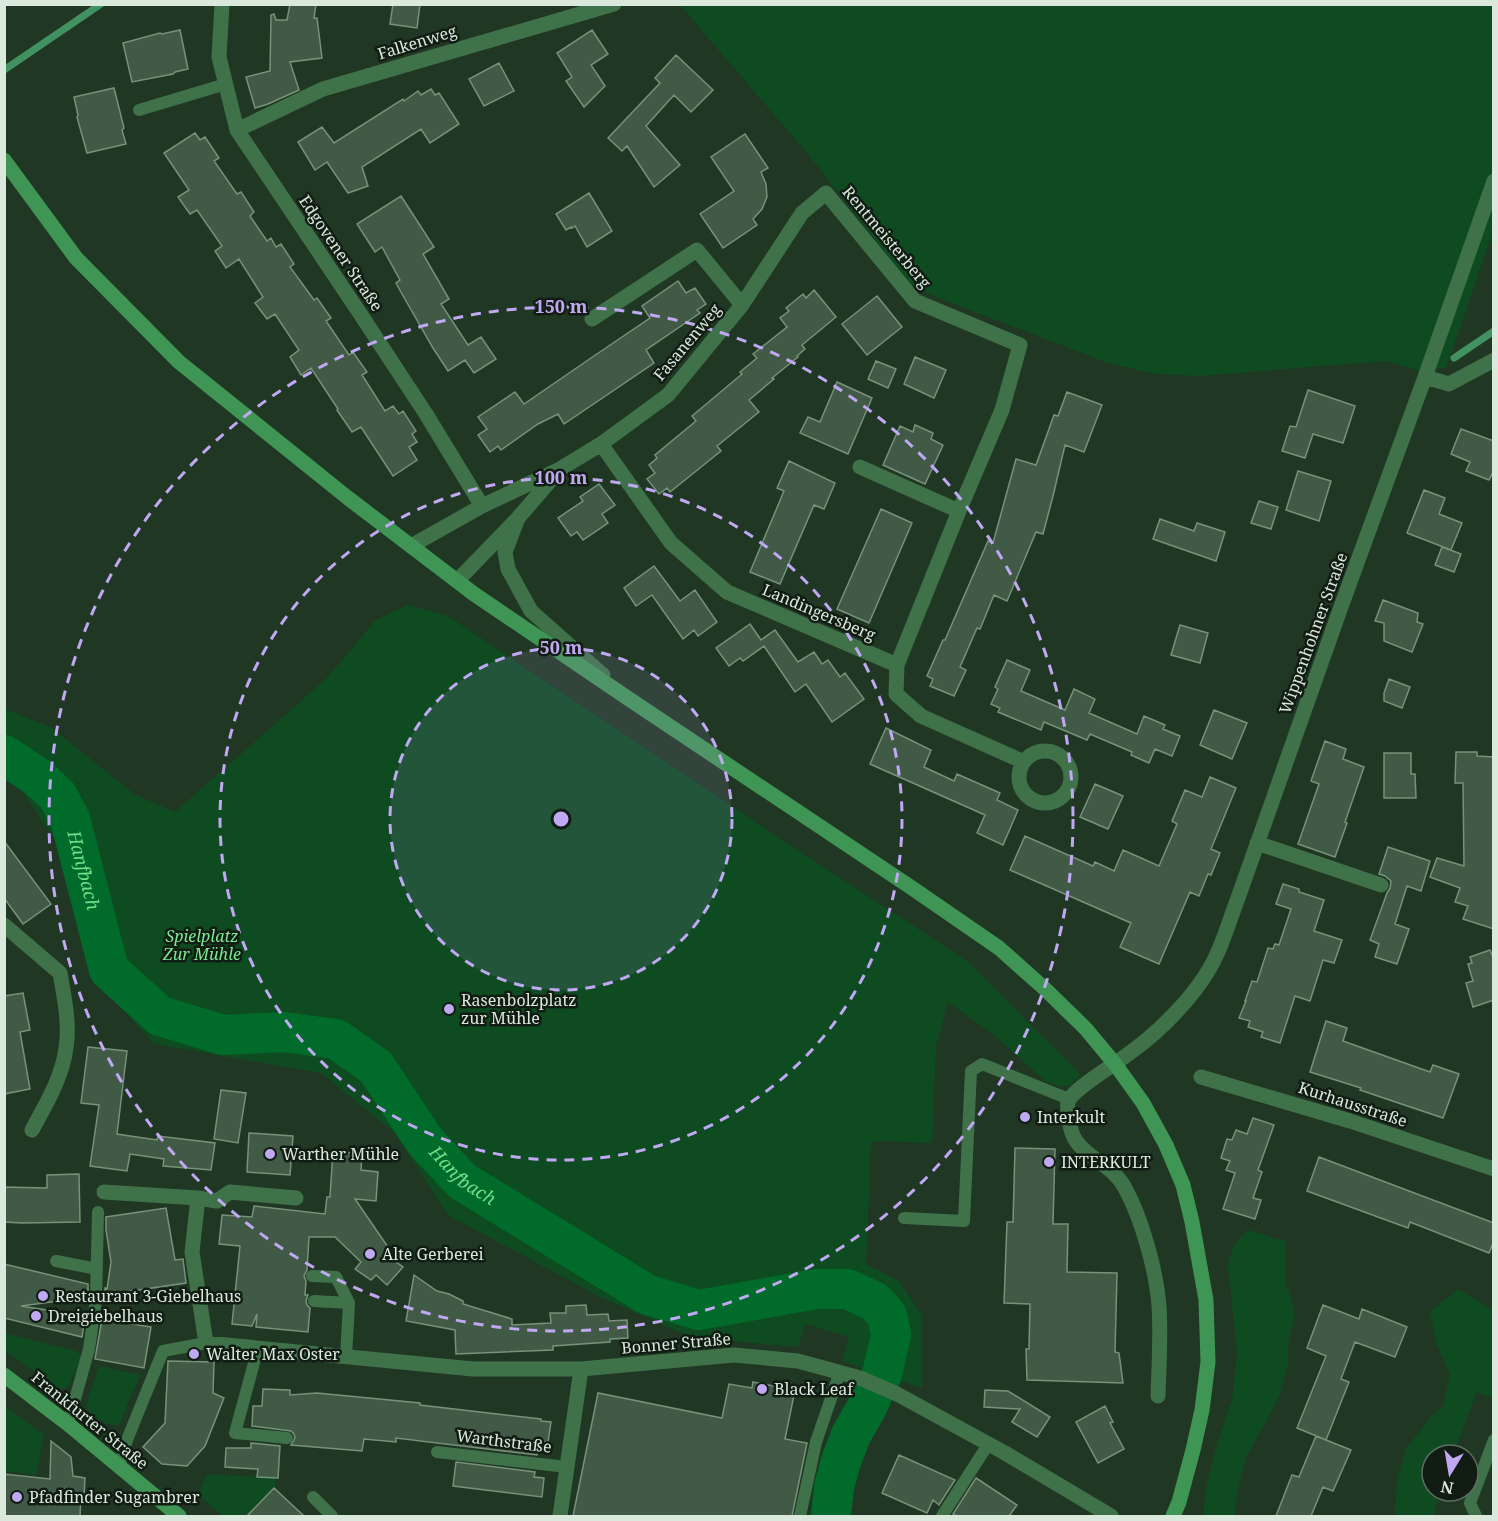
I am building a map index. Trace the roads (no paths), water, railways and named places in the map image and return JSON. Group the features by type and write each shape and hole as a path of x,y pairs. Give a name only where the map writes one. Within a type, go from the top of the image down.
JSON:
{"main road":[{"path":"4,160 76,258 178,362 457,581 999,948 1086,1029 1143,1103 1166,1145 1183,1185 1192,1221 1206,1300 1208,1362 1202,1410 1193,1450 1173,1516"},
{"name":"Frankfurter Straße","path":"4,1375 180,1516"}],"street":[{"name":"Edgovener Straße","path":"222,4 219,57 237,130 426,414 482,506"},
{"name":"Falkenweg","path":"237,130 323,89 614,4"},
{"name":"Wippenhohner Straße","path":"1069,1099 1089,1081 1144,1042 1181,1006 1211,965 1221,943 1494,181"},
{"name":"Fasanenweg","path":"411,546 482,506 560,469 601,444 668,395 742,305 802,213 826,193"},
{"name":"Rentmeisterberg","path":"826,193 915,301 1020,345 1002,411 959,511"},
{"name":"Fasanenweg","path":"592,319 697,250 742,305"},
{"path":"1425,377 1449,384 1494,360"},
{"name":"Landingersberg","path":"601,444 670,543 727,592 897,665"},
{"path":"860,467 959,511 897,665 896,694 921,716 1024,762"},
{"name":"Fasanenweg","path":"457,581 518,518 560,469"},
{"name":"Fasanenweg","path":"518,518 505,552 508,569 531,611 629,699"},
{"path":"1257,843 1381,885"},
{"path":"4,925 60,973 66,1011 66,1047 57,1083 32,1130"},
{"name":"Kurhausstraße","path":"1201,1077 1350,1121 1494,1169"},
{"path":"1069,1099 1067,1110 1075,1140 1109,1168 1124,1186 1143,1234 1155,1278 1159,1304 1158,1396"},
{"path":"104,1192 218,1201 231,1192 296,1198"},
{"path":"198,1198 192,1252 206,1343"},
{"name":"Bonner Straße","path":"206,1343 473,1369 581,1369 734,1355 798,1361 860,1378 897,1394 989,1443 1111,1516"},
{"name":"Warthstraße","path":"560,1516 581,1369"}],"lane":[{"path":"139,110 226,84"},
{"path":"904,1218 964,1221 971,1071 982,1064 1069,1099"},
{"path":"68,1424 89,1349 96,1300 98,1212"},
{"path":"56,1261 97,1269"},
{"path":"312,1276 336,1277 349,1303 346,1357"},
{"path":"314,1301 349,1303"},
{"name":"Bonner Straße","path":"119,1466 127,1440 163,1351 206,1343"},
{"path":"258,1348 235,1433 287,1438"},
{"path":"800,1516 816,1442 840,1372"},
{"path":"1476,1516 1470,1503 1494,1440"},
{"path":"942,1516 989,1443"},
{"name":"Warthstraße","path":"437,1452 567,1467"},
{"path":"313,1497 332,1516"}],"waterway":[{"path":"4,70 101,4"},
{"path":"1454,358 1494,331"},
{"name":"Hanfbach","path":"4,755 36,776 57,795 70,819 109,970 160,1016 223,1035 284,1032 336,1039 376,1067 424,1140 462,1181 648,1295 699,1310 816,1289 848,1289 875,1302 887,1315 891,1335 882,1374 851,1435 841,1461 834,1487 831,1516"}],"place":[{"name":"Rasenbolzplatz zur Mühle","path":"449,1009"},
{"name":"Interkult","path":"1025,1117"},
{"name":"Warther Mühle","path":"270,1154"},
{"name":"INTERKULT","path":"1049,1162"},
{"name":"Alte Gerberei","path":"370,1254"},
{"name":"Restaurant 3-Giebelhaus","path":"43,1296"},
{"name":"Dreigiebelhaus","path":"36,1316"},
{"name":"Walter Max Oster","path":"194,1354"},
{"name":"Black Leaf","path":"762,1389"},
{"name":"Pfadfinder Sugambrer","path":"17,1497"}],"park label":[{"name":"Spielplatz Zur Mühle","path":"202,945"}]}
